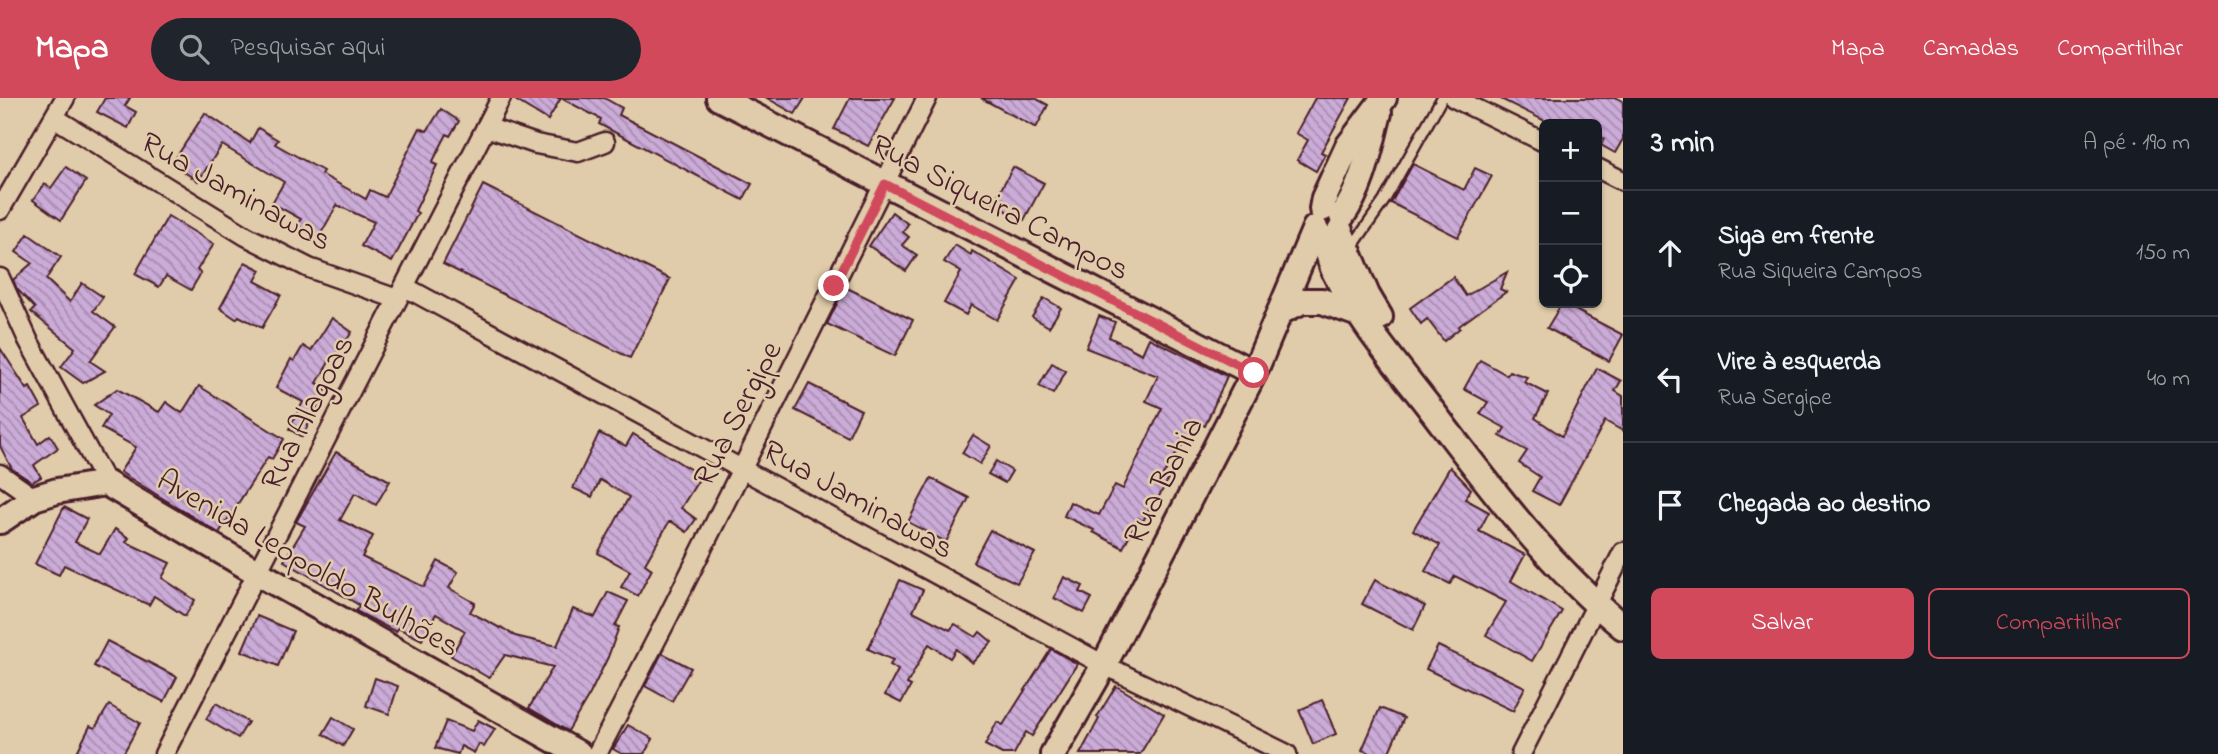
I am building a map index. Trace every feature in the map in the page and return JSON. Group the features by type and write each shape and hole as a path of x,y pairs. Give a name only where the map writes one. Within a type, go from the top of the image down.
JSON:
{"street":[{"path":"0,210 65,98"},
{"name":"Rua Alagoas","path":"164,754 501,98"},
{"name":"Rua Siqueira Campos","path":"719,98 1254,373"},
{"name":"Rua Sergipe","path":"597,754 927,98"},
{"path":"1454,98 1539,140"},
{"name":"Rua Bahia","path":"1054,754 1104,665 1254,373 1282,311 1347,209 1366,162 1382,102"},
{"name":"Rua Jaminawas","path":"55,118 246,236 309,268 401,293 741,468 1104,665 1287,754"},
{"path":"486,127 536,144 578,152 605,142"},
{"path":"1602,170 1623,181"},
{"path":"1332,229 1334,272 1361,315 1535,542 1595,604 1623,627"},
{"path":"1332,229 1427,404"},
{"path":"0,278 28,340 106,483"},
{"path":"1282,311 1302,300 1322,301 1361,315"},
{"path":"0,474 34,498"},
{"name":"Avenida Leopoldo Bulhões","path":"0,521 34,498 57,491 106,483 258,573 579,754"},
{"path":"1521,754 1623,552"}],"lane":[{"path":"1332,229 1384,201 1442,98"}],"building":[{"path":"105,98 130,98 125,106 136,112 128,128 97,112"},
{"path":"512,98 561,98 548,120"},
{"path":"561,98 604,98 622,108 619,115 752,184 743,200 599,124 601,119"},
{"path":"767,98 805,98 795,114"},
{"path":"850,98 895,98 868,146 834,129"},
{"path":"981,98 1035,98 1048,105 1036,128"},
{"path":"1315,98 1351,98 1321,152 1325,154 1316,171 1297,160 1308,140 1296,133"},
{"path":"1499,98 1617,98 1623,101 1623,139 1615,153 1602,146 1602,119 1541,119"},
{"path":"441,109 459,121 450,136 447,134 432,163 437,165 415,211 418,213 392,262 361,246 374,222 337,205 319,237 297,225 301,219 272,203 284,182 222,145 198,181 172,164 205,113 250,143 258,128 278,140 275,144 366,199 370,190 385,197 420,128 427,131"},
{"path":"1413,164 1464,190 1475,168 1492,176 1458,237 1391,203"},
{"path":"66,167 86,181 61,220 33,200 45,184 51,188"},
{"path":"1013,167 1044,183 1024,220 993,204"},
{"path":"483,185 670,279 630,358 443,264"},
{"path":"892,212 908,224 903,232 909,237 902,245 917,255 906,271 869,246"},
{"path":"168,216 214,244 197,270 201,273 191,290 166,276 159,287 135,274"},
{"path":"28,234 61,257 46,279 70,302 82,283 103,297 93,311 115,327 90,361 105,371 83,383 61,367 75,348 31,312 35,308 17,289 13,280 32,263 16,252"},
{"path":"955,245 971,255 972,251 1020,280 997,320 971,305 966,315 944,303 961,272 944,262"},
{"path":"245,262 261,270 255,281 281,295 262,328 239,316 236,319 220,308"},
{"path":"1507,272 1500,289 1506,292 1459,326 1460,328 1444,341 1427,319 1421,324 1410,308 1453,277 1466,296"},
{"path":"845,287 913,320 895,356 827,324"},
{"path":"1044,298 1061,308 1049,327 1032,317"},
{"path":"1559,308 1572,308 1623,335 1609,361 1547,328"},
{"path":"1099,316 1115,322 1109,337 1142,354 1149,338 1227,376 1205,426 1196,422 1186,444 1183,443 1162,477 1168,480 1157,500 1155,499 1143,521 1138,518 1123,548 1064,516 1070,502 1099,515 1115,485 1123,489 1162,408 1146,401 1158,376 1086,348"},
{"path":"332,318 352,332 336,356 333,355 317,383 327,388 302,437 289,429 303,402 276,388 291,359 294,361 303,346 311,351"},
{"path":"0,348 27,389 30,387 41,407 23,418 38,444 50,435 58,448 34,465 41,477 32,482 12,469 0,446"},
{"path":"1480,360 1507,375 1509,371 1527,377 1524,382 1548,394 1535,418 1562,436 1597,368 1621,381 1615,391 1623,396 1623,431 1605,421 1559,505 1532,491 1540,477 1519,463 1527,451 1500,436 1505,428 1480,414 1488,402 1464,389"},
{"path":"1052,363 1066,371 1053,394 1039,386"},
{"path":"809,384 861,410 848,437 795,410"},
{"path":"199,386 284,439 272,459 268,457 219,533 120,472 136,447 101,428 109,415 94,405 117,389 159,412 166,402 182,413"},
{"path":"599,433 626,446 633,434 701,476 681,508 696,519 687,532 669,522 645,564 652,569 638,596 621,587 630,571 598,553 629,497 600,480 592,497 573,488"},
{"path":"973,435 991,446 980,464 962,453"},
{"path":"336,452 390,481 376,505 355,493 340,520 373,536 362,557 424,587 438,561 458,572 449,588 475,603 470,612 515,636 557,646 573,609 595,617 608,592 628,601 615,626 619,627 608,657 568,731 529,708 553,667 505,655 489,678 451,656 465,631 436,614 422,640 398,628 396,632 356,611 359,605 284,561 305,526 296,522"},
{"path":"996,461 1012,471 1005,483 988,474"},
{"path":"1450,467 1471,489 1465,499 1489,512 1479,531 1525,555 1511,581 1562,611 1532,661 1486,635 1506,602 1455,576 1450,584 1425,571 1440,545 1413,530"},
{"path":"931,478 969,498 946,542 908,522"},
{"path":"64,507 87,519 75,542 100,554 115,529 129,538 126,542 170,563 162,578 195,600 185,616 154,596 149,605 64,565 59,575 35,564"},
{"path":"990,530 1035,553 1017,583 973,562"},
{"path":"1064,577 1083,586 1080,592 1092,598 1084,613 1054,598"},
{"path":"900,580 923,590 913,611 950,630 955,624 976,637 980,632 992,642 972,663 956,649 950,658 929,644 907,684 911,686 901,703 885,695 898,670 890,665 893,660 868,649"},
{"path":"1375,580 1425,606 1413,630 1362,604"},
{"path":"257,616 293,631 278,666 242,651"},
{"path":"107,641 177,677 164,702 94,666"},
{"path":"1438,646 1525,687 1513,711 1426,669"},
{"path":"1051,649 1077,664 1032,736 1026,732 1014,754 1002,754 985,745 997,722 1003,725"},
{"path":"662,653 691,668 672,701 645,686"},
{"path":"375,678 398,686 389,714 366,706"},
{"path":"1116,686 1164,714 1140,754 1080,754 1099,719 1097,717"},
{"path":"1322,700 1336,734 1313,744 1299,710"},
{"path":"216,703 248,722 238,738 206,719"},
{"path":"109,705 140,723 123,754 76,754 90,726 95,728"},
{"path":"1380,708 1404,718 1388,754 1372,754 1362,750"},
{"path":"333,717 353,729 343,746 323,734"},
{"path":"478,720 495,729 484,747 479,744 474,753 461,746 458,754 435,748 446,721 472,731"},
{"path":"628,725 653,739 644,754 622,754 613,749"}],"route":[{"path":"834,286 885,184 1254,373"}]}
